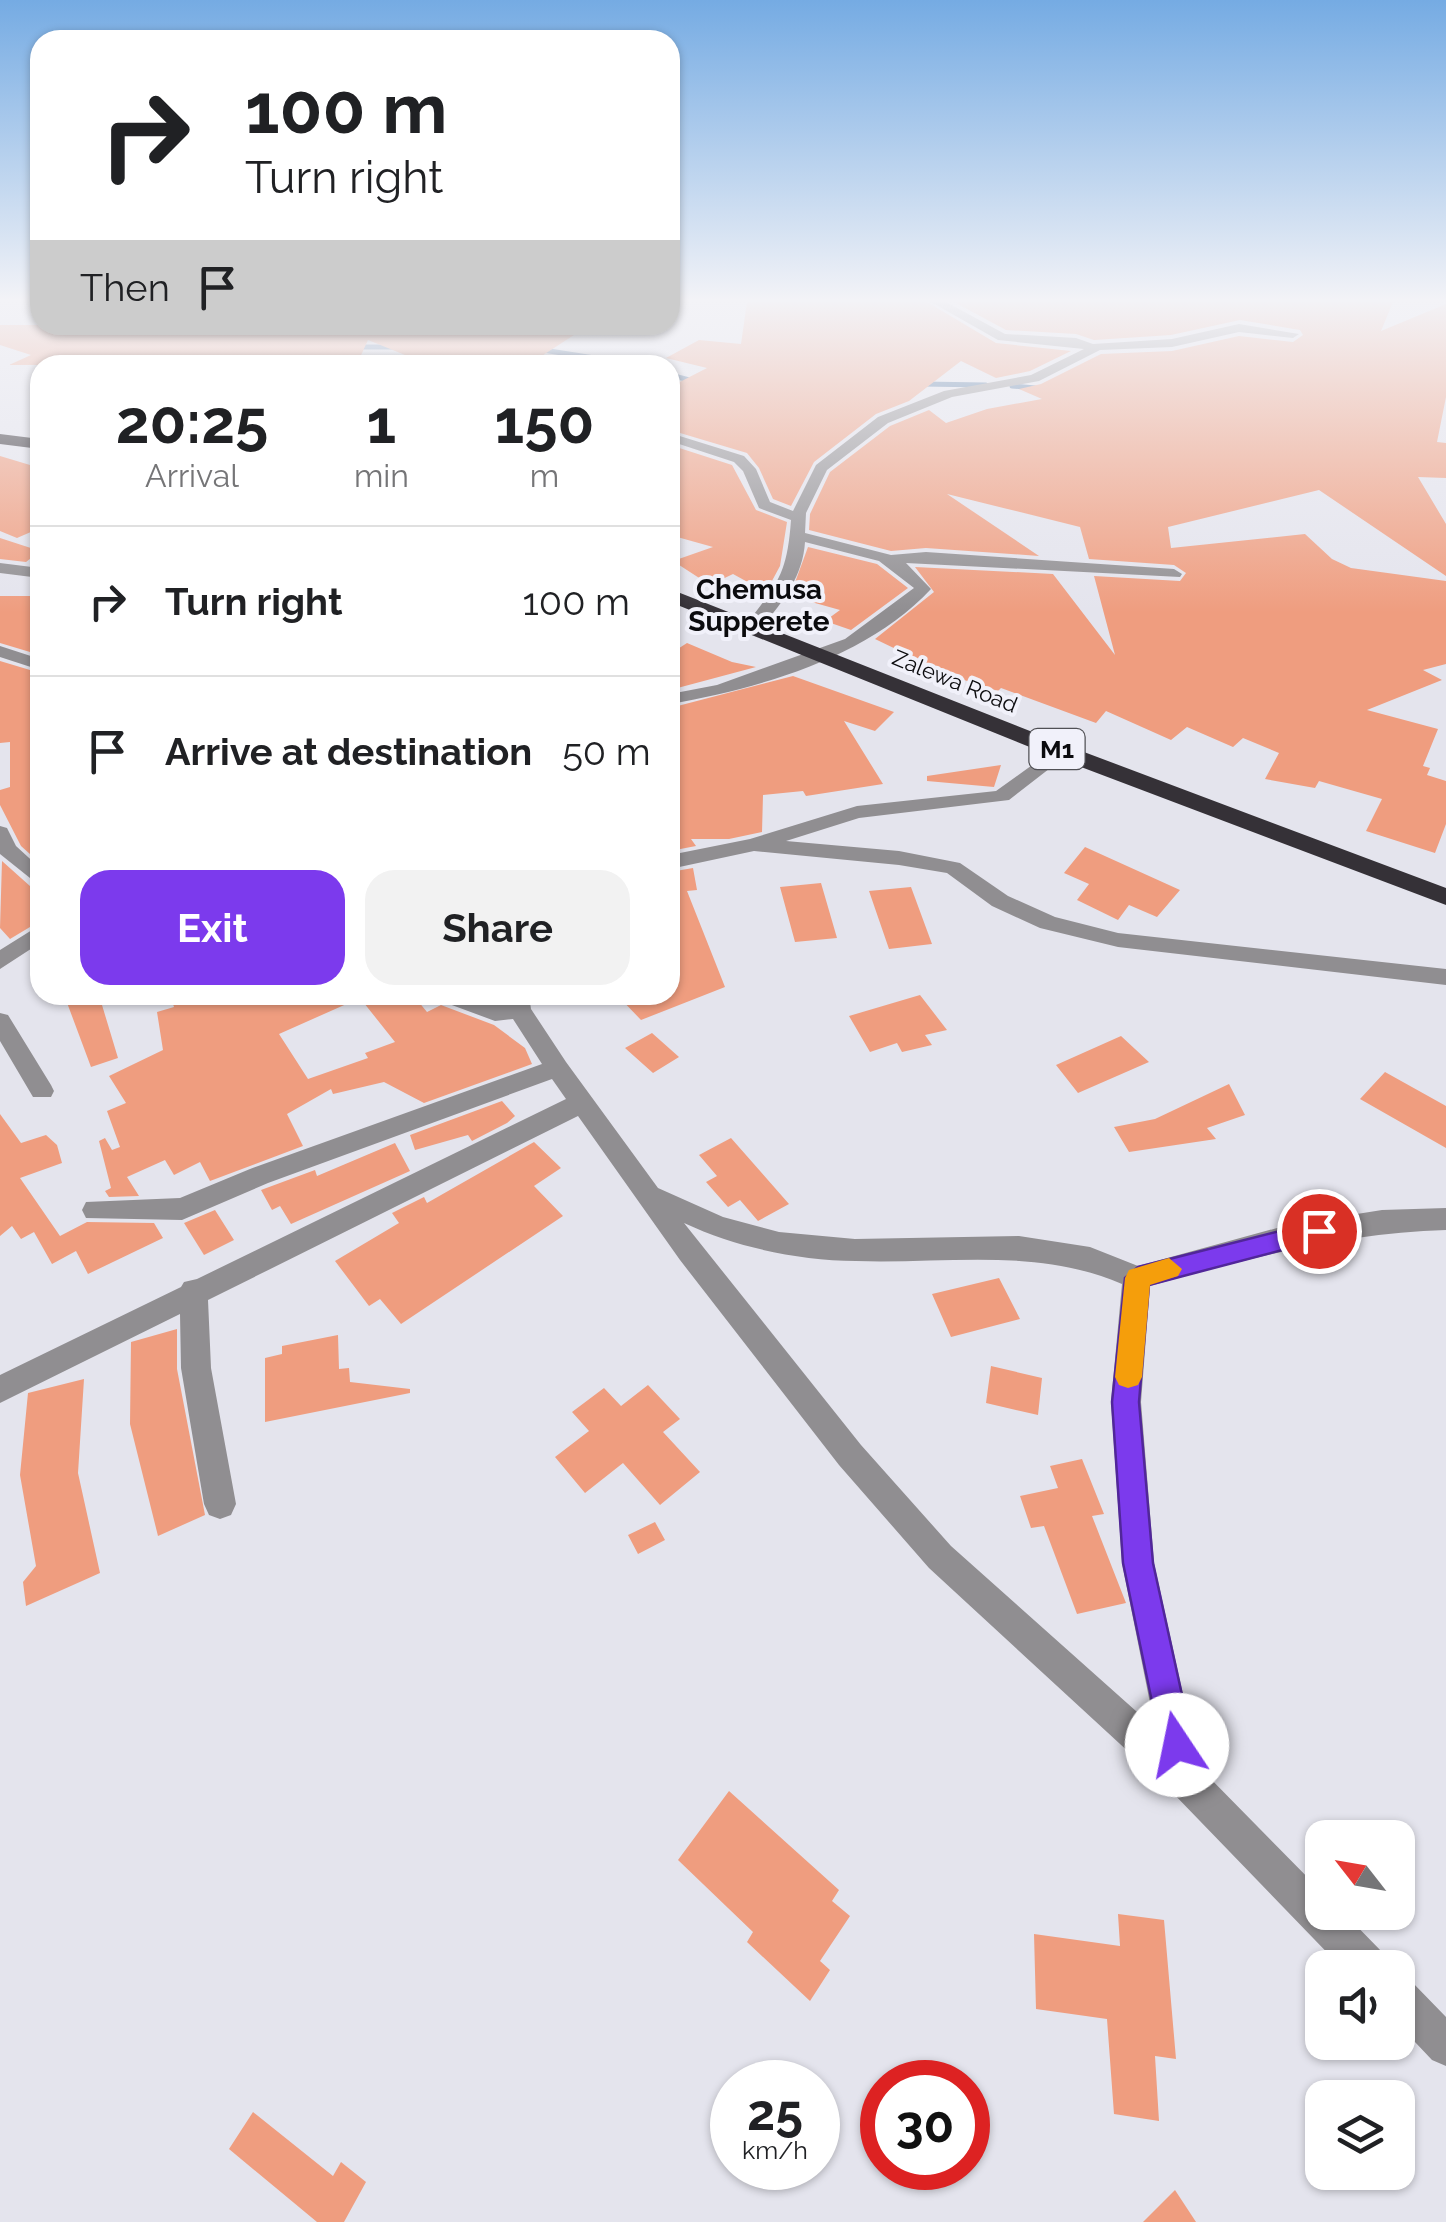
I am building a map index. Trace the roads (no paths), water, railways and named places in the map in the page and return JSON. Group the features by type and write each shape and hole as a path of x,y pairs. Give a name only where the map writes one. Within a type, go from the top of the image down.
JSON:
{"highway":[{"path":"0,439 30,443"},
{"name":"Zalewa Road","path":"680,600 1060,751 1446,897"}],"street":[{"path":"752,627 772,605 796,564 799,527 831,457 883,420 919,406"},
{"path":"680,440 739,460 748,469 764,505 799,527 892,559 912,571 923,589 850,642 720,690 680,697"},
{"path":"892,559 926,557 1174,574"},
{"path":"0,568 30,572"},
{"path":"0,652 30,661"},
{"path":"680,860 754,845 857,812 1002,796 1060,751"},
{"path":"0,832 7,849 30,870"},
{"path":"754,845 899,858 953,868 1000,902 1048,924 1118,940 1446,977"},
{"path":"0,962 30,940"},
{"path":"475,1005 495,1013 512,1005"},
{"path":"520,1005 558,1068 650,1195 825,1424 940,1557 1183,1777 1352,1950"},
{"path":"0,1021 42,1091"},
{"path":"94,1210 182,1209 259,1176 558,1068"},
{"path":"0,1390 194,1290 583,1102"},
{"path":"650,1195 717,1226 780,1243 855,1250 1019,1247 1090,1258 1138,1278 1288,1236 1382,1221 1446,1219"},
{"path":"1138,1278 1126,1402 1138,1563 1183,1777"},
{"path":"194,1290 196,1368 220,1504"},
{"path":"1415,2014 1446,2046"}],"district":[{"name":"Chemusa Supperete","path":"759,605"}]}
